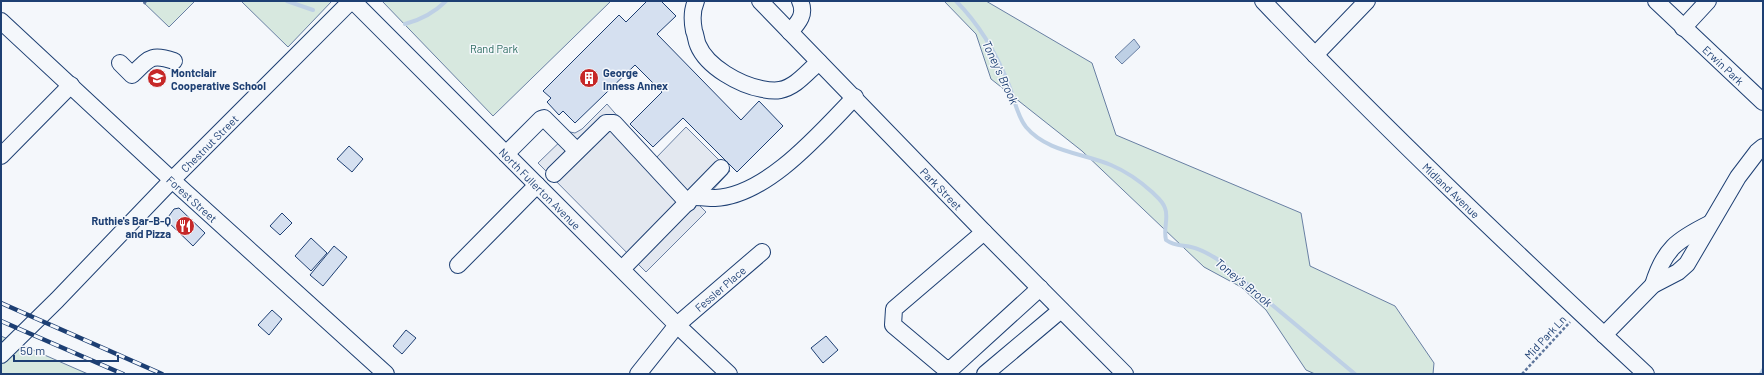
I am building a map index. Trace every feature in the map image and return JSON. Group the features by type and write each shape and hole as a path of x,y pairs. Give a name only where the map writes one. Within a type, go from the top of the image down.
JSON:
{"street":[{"name":"North Fullerton Avenue","path":"352,1 677,325 729,374"},
{"name":"Chestnut Street","path":"1,355 62,295 172,180 352,1"},
{"path":"696,1 692,23 698,46 708,59 729,77 751,87 778,90 788,88 797,82 819,62"},
{"name":"Park Street","path":"760,1 855,97 984,232 1125,374"},
{"path":"790,32 798,23 802,14 803,8 800,1"},
{"name":"Midland Avenue","path":"1263,1 1315,55 1579,312 1646,374"},
{"path":"1315,55 1367,1"},
{"name":"Erwin Park","path":"1656,1 1763,102"},
{"path":"1683,28 1708,1"},
{"name":"Forest Street","path":"1,20 172,180 386,374"},
{"path":"120,63 132,75 151,57 159,56 174,61"},
{"path":"1,156 71,85"},
{"path":"554,174 606,123 614,123 691,200 716,198 752,187 779,169 804,150 855,97"},
{"path":"506,154 544,118 577,151"},
{"path":"1604,335 1653,285 1682,268 1747,164 1763,147"},
{"path":"622,269 722,168"},
{"path":"458,265 537,185"},
{"path":"1653,285 1660,264 1668,252 1681,240 1710,224"},
{"path":"984,232 894,309 893,325 943,367 951,369 1040,288"},
{"name":"Fessler Place","path":"638,374 677,325 762,252"},
{"path":"985,374 1061,310"}],"path":[{"name":"Mid Park Ln","path":"1522,374 1579,312"}],"green space":[{"path":"142,1 195,1 169,27"},
{"path":"241,1 332,1 288,47"},
{"name":"Rand Park","path":"382,1 611,1 493,116"},
{"path":"944,1 986,1 1092,63 1116,135 1301,213 1310,266 1395,306 1434,363 1433,374 1315,374 1306,370 1266,310 1241,287 1204,267 1082,151 991,79 976,34"},
{"path":"1,336 88,374 1,374"}],"shaded area":[{"path":"607,104 655,159 686,127 730,171 699,205 706,212 646,272 538,163 570,132 575,133 582,129"}],"water":[{"path":"1134,39 1140,47 1122,64 1115,57"}],"building":[{"name":"George Inness Annex","path":"647,1 661,1 676,16 657,34 741,120 759,101 783,126 737,172 683,118 653,147 630,124 662,92 635,65 575,123 563,111 559,115 547,102 551,98 543,91 619,15 626,22"},
{"path":"349,146 363,159 352,172 337,159"},
{"name":"Ruthie's Bar-B-Q and Pizza","path":"179,208 205,233 193,246 166,220 174,209"},
{"path":"282,213 292,223 280,235 270,226"},
{"path":"311,238 327,253 311,271 295,256"},
{"path":"334,246 347,257 323,286 310,275"},
{"path":"272,310 282,319 269,335 258,325"},
{"path":"406,330 416,338 402,354 393,346"},
{"path":"826,336 838,350 823,363 811,348"}],"waterway":[{"name":"Toney's Brook","path":"287,1 313,10"},
{"name":"Toney's Brook","path":"405,24 427,16 446,1"},
{"name":"Toney's Brook","path":"956,1 973,20 987,41 1009,85 1020,118 1026,127 1044,142 1066,151 1111,165 1137,180 1164,205 1166,212 1166,240 1175,244 1198,249 1217,259 1355,374"},
{"name":"Toney's Brook","path":"1761,374 1763,370"}],"railway":[{"path":"1,303 162,374"},
{"path":"1,321 123,374"}],"place":[{"name":"Montclair Cooperative School","path":"157,78"},
{"name":"George Inness Annex","path":"589,78"},
{"name":"Ruthie's Bar-B-Q and Pizza","path":"185,226"}]}
